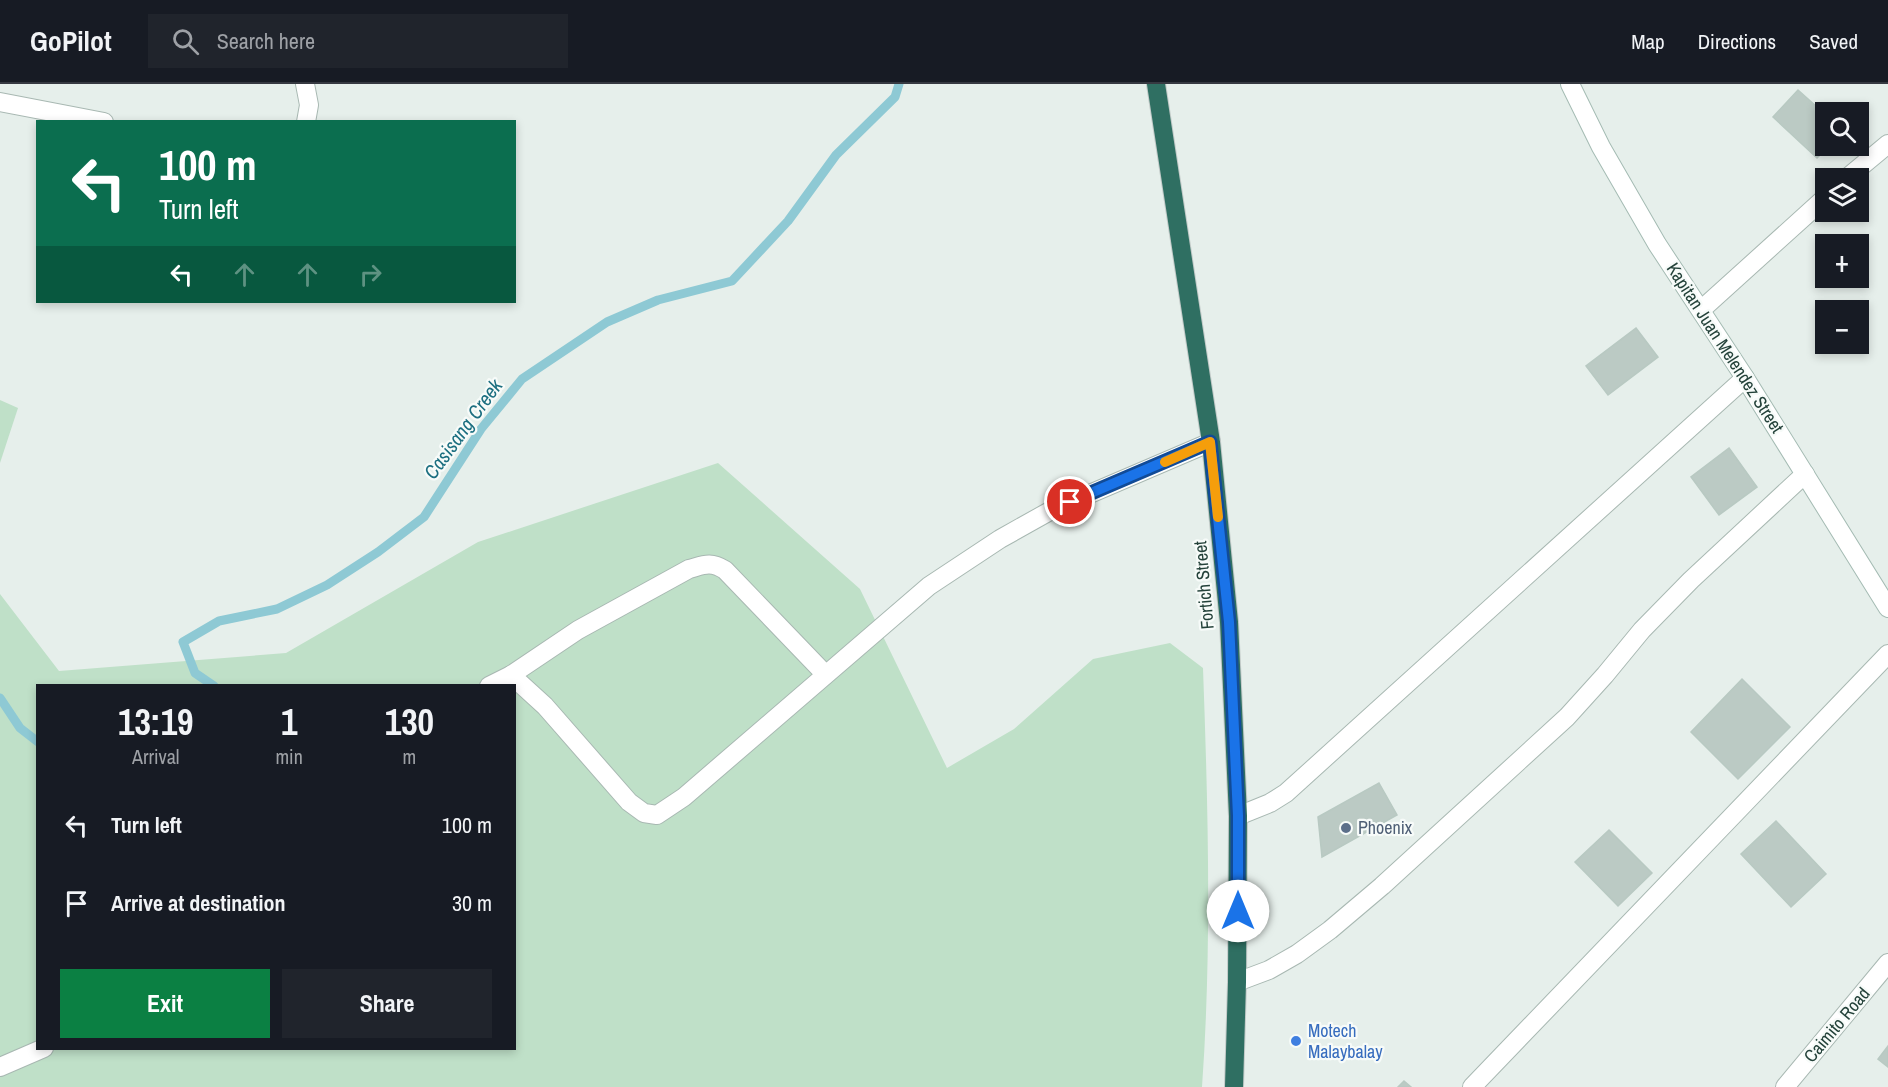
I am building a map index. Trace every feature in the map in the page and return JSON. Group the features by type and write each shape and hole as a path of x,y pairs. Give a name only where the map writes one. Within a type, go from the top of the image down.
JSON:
{"highway":[{"name":"Fortich Street","path":"1156,84 1210,442 1229,622 1238,816 1234,1087"}],"street":[{"path":"305,84 309,105 306,120"},
{"name":"Kapitan Juan Melendez Street","path":"1570,84 1601,147 1657,244 1745,378 1888,608"},
{"path":"0,102 94,120"},
{"path":"1859,168 1888,144"},
{"path":"1701,310 1815,207"},
{"path":"1238,816 1270,803 1286,793 1745,378"},
{"path":"511,675 545,706 629,802 644,813 657,815 684,797 929,586 1000,539 1050,511 1210,442"},
{"path":"1237,982 1269,970 1297,954 1330,930 1382,886 1567,717 1642,630 1691,580 1805,474"},
{"path":"493,684 511,675 578,630 689,569 705,564 716,564 725,570 825,674"},
{"path":"1472,1087 1888,654"},
{"name":"Caimito Road","path":"1785,1087 1888,963"},
{"path":"0,1067 39,1050"}],"green space":[{"path":"0,400 18,408 0,463"},
{"path":"718,463 860,589 947,768 1014,729 1093,659 1170,643 1203,668 1208,825 1208,930 1202,1087 0,1087 0,594 59,671 286,653 478,542"}],"building":[{"path":"1798,90 1815,105 1815,156 1819,156 1817,158 1773,117"},
{"path":"1636,328 1658,357 1608,395 1586,366"},
{"path":"1729,448 1757,487 1719,515 1691,477"},
{"path":"1742,679 1790,727 1738,779 1691,732"},
{"name":"Phoenix","path":"1379,783 1397,815 1322,857 1318,817"},
{"path":"1776,821 1826,874 1791,907 1741,854"},
{"path":"1609,830 1652,873 1618,906 1575,862"},
{"path":"1888,1046 1888,1067 1878,1059"},
{"path":"1404,1081 1411,1087 1398,1087"}],"waterway":[{"name":"Casisang Creek","path":"211,684 195,673 183,642 219,621 277,609 327,585 378,552 424,517 481,429 522,379 607,322 658,300 732,281 788,221 836,155 895,97 899,84"},
{"name":"Casisang Creek","path":"0,698 20,728 36,740"}],"slow traffic":[{"path":"1165,462 1210,442 1218,517"}],"place":[{"name":"Phoenix","path":"1346,828"},
{"name":"Motech Malaybalay","path":"1296,1041"}],"route":[{"path":"1070,502 1210,442 1229,622 1238,816 1238,911"}]}
